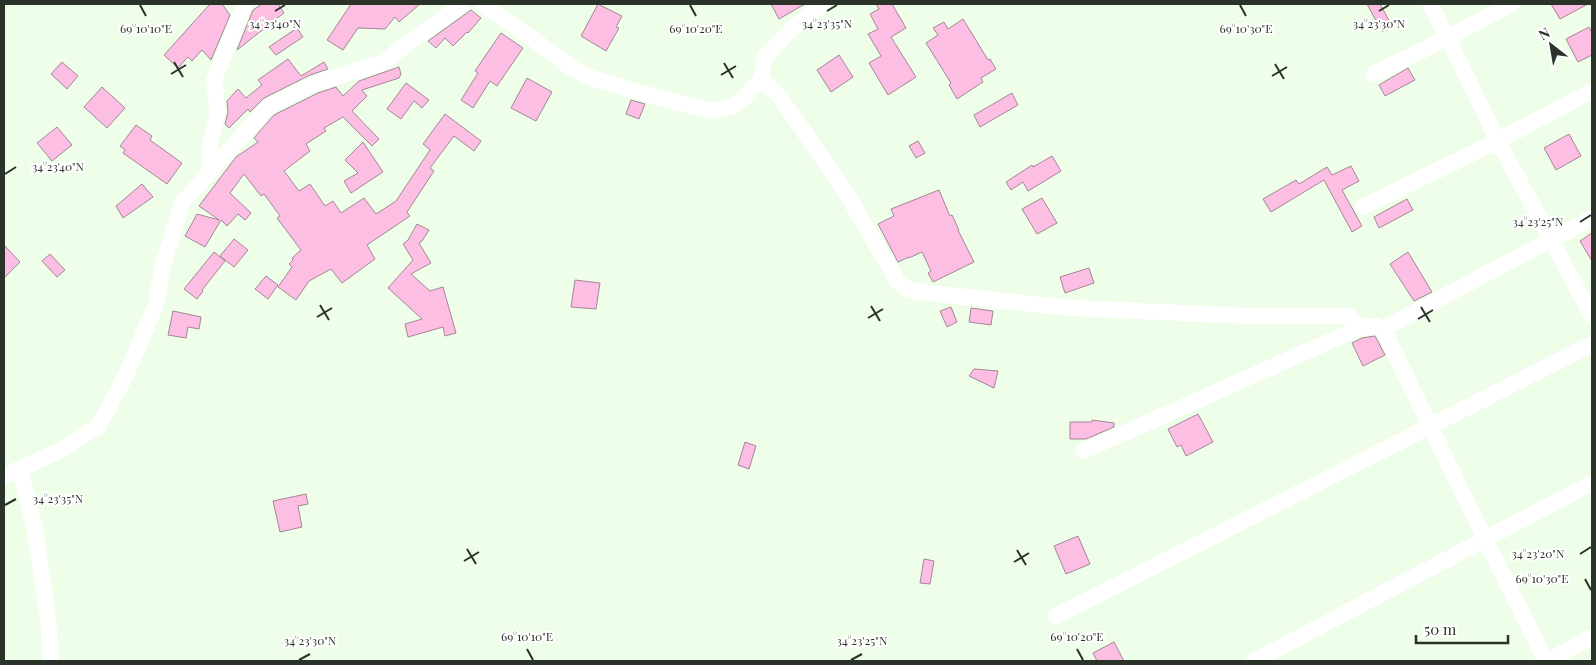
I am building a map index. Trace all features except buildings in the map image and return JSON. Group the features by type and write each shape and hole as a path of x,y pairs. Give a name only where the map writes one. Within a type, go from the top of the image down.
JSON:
{"street":[{"path":"210,172 210,144 218,113 214,80 245,4"},
{"path":"4,476 61,450 99,426 126,376 156,304 162,270 182,204 268,107 314,84 381,63 463,4"},
{"path":"482,4 538,42 570,67 592,78 710,112 731,107 745,97 761,79 765,57 792,29 823,4"},
{"path":"1430,4 1498,141 1592,316"},
{"path":"1374,74 1512,4"},
{"path":"761,79 785,105 846,193 898,282 908,290 1072,308 1250,316 1348,316 1359,328"},
{"path":"1363,207 1498,141 1592,91"},
{"path":"1383,329 1592,218"},
{"path":"1084,451 1359,328 1376,326 1383,329 1485,539 1547,661 1592,637"},
{"path":"1056,616 1592,344"},
{"path":"20,469 35,530 48,619 51,661"},
{"path":"1254,661 1592,483"}]}
